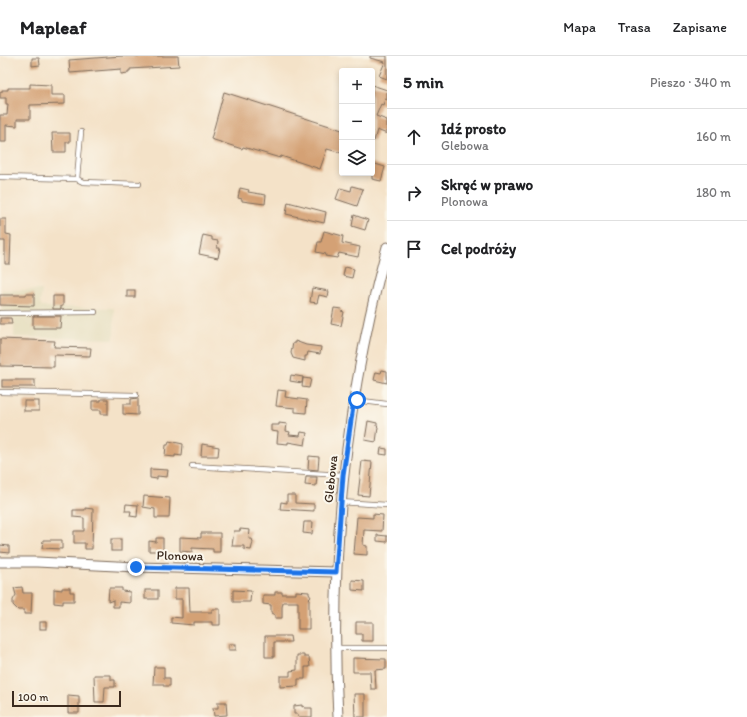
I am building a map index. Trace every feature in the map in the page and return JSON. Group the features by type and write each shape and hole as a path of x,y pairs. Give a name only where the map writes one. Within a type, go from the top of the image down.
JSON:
{"street":[{"name":"Glebowa","path":"338,717 335,648 336,572 340,502 354,400 365,338 387,247"},
{"name":"Plonowa","path":"0,562 336,572"}],"lane":[{"path":"77,179 81,132"},
{"path":"0,177 77,179 83,182 139,184"},
{"path":"0,313 95,312"},
{"path":"0,392 136,395"},
{"path":"354,400 387,404"},
{"path":"192,466 343,475"},
{"path":"340,502 387,505"},
{"path":"335,648 387,648"}],"shaded area":[{"path":"2,290 42,290 40,303 42,307 114,308 114,339 14,337 14,319 11,317 0,316 0,310 2,310"}],"building":[{"path":"122,56 178,56 179,66 130,69 128,73 121,74 121,69 70,73 69,60"},
{"path":"370,56 387,56 387,79 379,76 385,62 370,58"},
{"path":"32,58 39,58 40,65 32,66"},
{"path":"30,84 51,85 51,95 65,95 65,104 30,105 30,119 17,119 17,126 6,125 6,142 0,142 0,115 7,115 8,104 6,104 6,98 0,98 0,92 2,92 2,90 8,90 8,88 30,88"},
{"path":"375,86 387,90 387,100 385,99 383,105 381,104 376,116 387,120 387,134 377,130 375,137"},
{"path":"224,92 339,129 339,152 327,149 320,169 281,156 280,158 243,147 242,149 211,139"},
{"path":"52,133 70,133 70,142 66,142 66,152 53,152"},
{"path":"375,164 385,167 381,181 372,179 372,176 375,176"},
{"path":"352,186 363,189 357,206 336,199 340,188 351,191"},
{"path":"240,188 249,190 248,192 266,195 265,204 242,201 242,199 238,198"},
{"path":"288,202 326,212 324,223 286,214"},
{"path":"354,215 368,220 365,230 352,226"},
{"path":"0,219 6,219 6,234 11,235 10,264 5,264 5,241 0,241"},
{"path":"324,231 343,236 342,243 360,247 358,257 339,253 337,258 325,256 326,254 316,252 318,242 321,242"},
{"path":"203,235 212,237 212,240 218,241 217,248 220,248 218,258 199,254"},
{"path":"345,267 354,269 352,278 343,276"},
{"path":"312,288 329,291 328,297 319,295 317,303 310,302"},
{"path":"127,290 135,290 135,297 127,297"},
{"path":"34,294 34,306 0,305 0,295"},
{"path":"53,296 63,296 63,306 61,306 61,309 53,309"},
{"path":"334,308 342,309 341,311 344,312 341,326 331,324"},
{"path":"33,316 61,316 60,328 33,328"},
{"path":"0,318 11,318 12,324 0,324"},
{"path":"0,339 55,341 54,347 91,348 90,356 54,355 54,367 0,366"},
{"path":"295,341 306,345 321,347 320,354 308,352 307,356 305,356 305,361 293,358 291,353 293,343 295,343"},
{"path":"382,370 387,371 387,383 374,380 376,372 381,373"},
{"path":"291,375 303,377 302,383 290,381"},
{"path":"303,378 311,379 309,388 302,387"},
{"path":"2,380 35,380 35,387 2,387"},
{"path":"278,390 286,391 285,397 307,400 306,413 295,412 295,408 276,406"},
{"path":"138,398 138,415 123,414 123,404 131,404 131,399"},
{"path":"101,399 108,399 108,414 101,414 101,410 92,410 92,401 101,401"},
{"path":"24,401 39,401 39,411 24,411"},
{"path":"368,421 377,423 378,427 376,442 365,440"},
{"path":"279,423 287,424 286,431 290,432 289,435 300,436 301,432 307,433 305,445 288,442 288,444 277,443 278,432 271,431 271,425 279,425"},
{"path":"169,441 183,444 182,456 165,456 166,445 168,445"},
{"path":"202,444 219,447 218,456 201,456"},
{"path":"381,448 387,449 387,455 380,454"},
{"path":"309,456 319,457 318,470 308,469"},
{"path":"362,461 372,462 369,496 358,495"},
{"path":"150,469 168,470 167,477 157,476 157,479 150,478"},
{"path":"306,477 317,477 316,486 305,485"},
{"path":"287,495 295,495 295,503 314,504 314,511 280,509 281,502 287,503"},
{"path":"144,496 170,498 169,518 155,518 155,509 143,507"},
{"path":"126,504 138,505 137,517 130,516 131,511 125,511"},
{"path":"85,508 93,509 92,549 85,549 85,543 74,543 74,531 84,531 84,518 73,517 73,510 85,510"},
{"path":"373,514 383,515 382,531 364,530 363,545 367,546 367,555 354,554 357,517 373,518"},
{"path":"304,522 313,522 312,534 303,533"},
{"path":"240,529 250,530 249,539 252,539 253,542 251,550 244,549 244,546 232,546 234,531 240,531"},
{"path":"201,533 220,533 220,552 213,552 213,549 192,548 192,552 180,551 180,537 201,538"},
{"path":"377,535 387,536 387,542 377,541"},
{"path":"156,538 163,538 163,551 149,551 149,541 156,542"},
{"path":"111,539 121,539 121,551 111,551"},
{"path":"43,540 62,540 62,549 42,548"},
{"path":"0,545 9,546 9,553 0,552"},
{"path":"352,580 364,581 364,591 352,590"},
{"path":"22,587 23,593 32,593 31,614 24,614 24,610 18,610 13,605 13,600 16,595 14,588"},
{"path":"62,588 70,588 70,592 74,592 74,601 63,601 63,604 54,603 54,589 62,590"},
{"path":"109,588 122,588 122,591 130,592 130,603 119,602 119,607 113,607 113,600 108,602"},
{"path":"175,588 189,588 190,612 212,612 212,609 220,609 220,625 212,625 212,622 194,622 194,625 171,623 171,617 182,618 182,599 175,599"},
{"path":"145,590 158,590 158,599 145,599"},
{"path":"233,590 251,591 250,602 233,602"},
{"path":"296,591 309,592 311,597 309,599 309,629 298,629 298,602 283,602 282,618 275,618 275,615 271,613 271,605 263,604 263,595 275,595 275,592 282,592 282,594 296,594"},
{"path":"40,622 46,622 46,629 40,629"},
{"path":"356,622 373,622 373,641 362,641 362,634 356,634"},
{"path":"265,636 290,636 291,642 274,642 274,657 265,657"},
{"path":"229,644 236,644 236,650 229,650"},
{"path":"297,655 309,657 310,667 305,667 305,679 298,679 298,686 280,687 280,676 290,676 290,671 297,670"},
{"path":"353,658 386,659 386,669 375,670 376,689 371,689 370,672 353,672"},
{"path":"154,667 164,667 164,678 170,678 170,686 153,684"},
{"path":"94,675 111,675 111,680 115,680 115,687 105,687 104,702 95,702"},
{"path":"354,694 365,694 365,717 355,717"},
{"path":"68,695 79,696 79,713 68,713"},
{"path":"218,702 226,702 227,715 214,716 213,708 218,708"},
{"path":"302,705 302,707 304,706 305,708 312,708 312,717 298,717 298,714 294,714 294,706"}],"route":[{"path":"136,567 336,572 344,463 354,400 357,400"}]}
